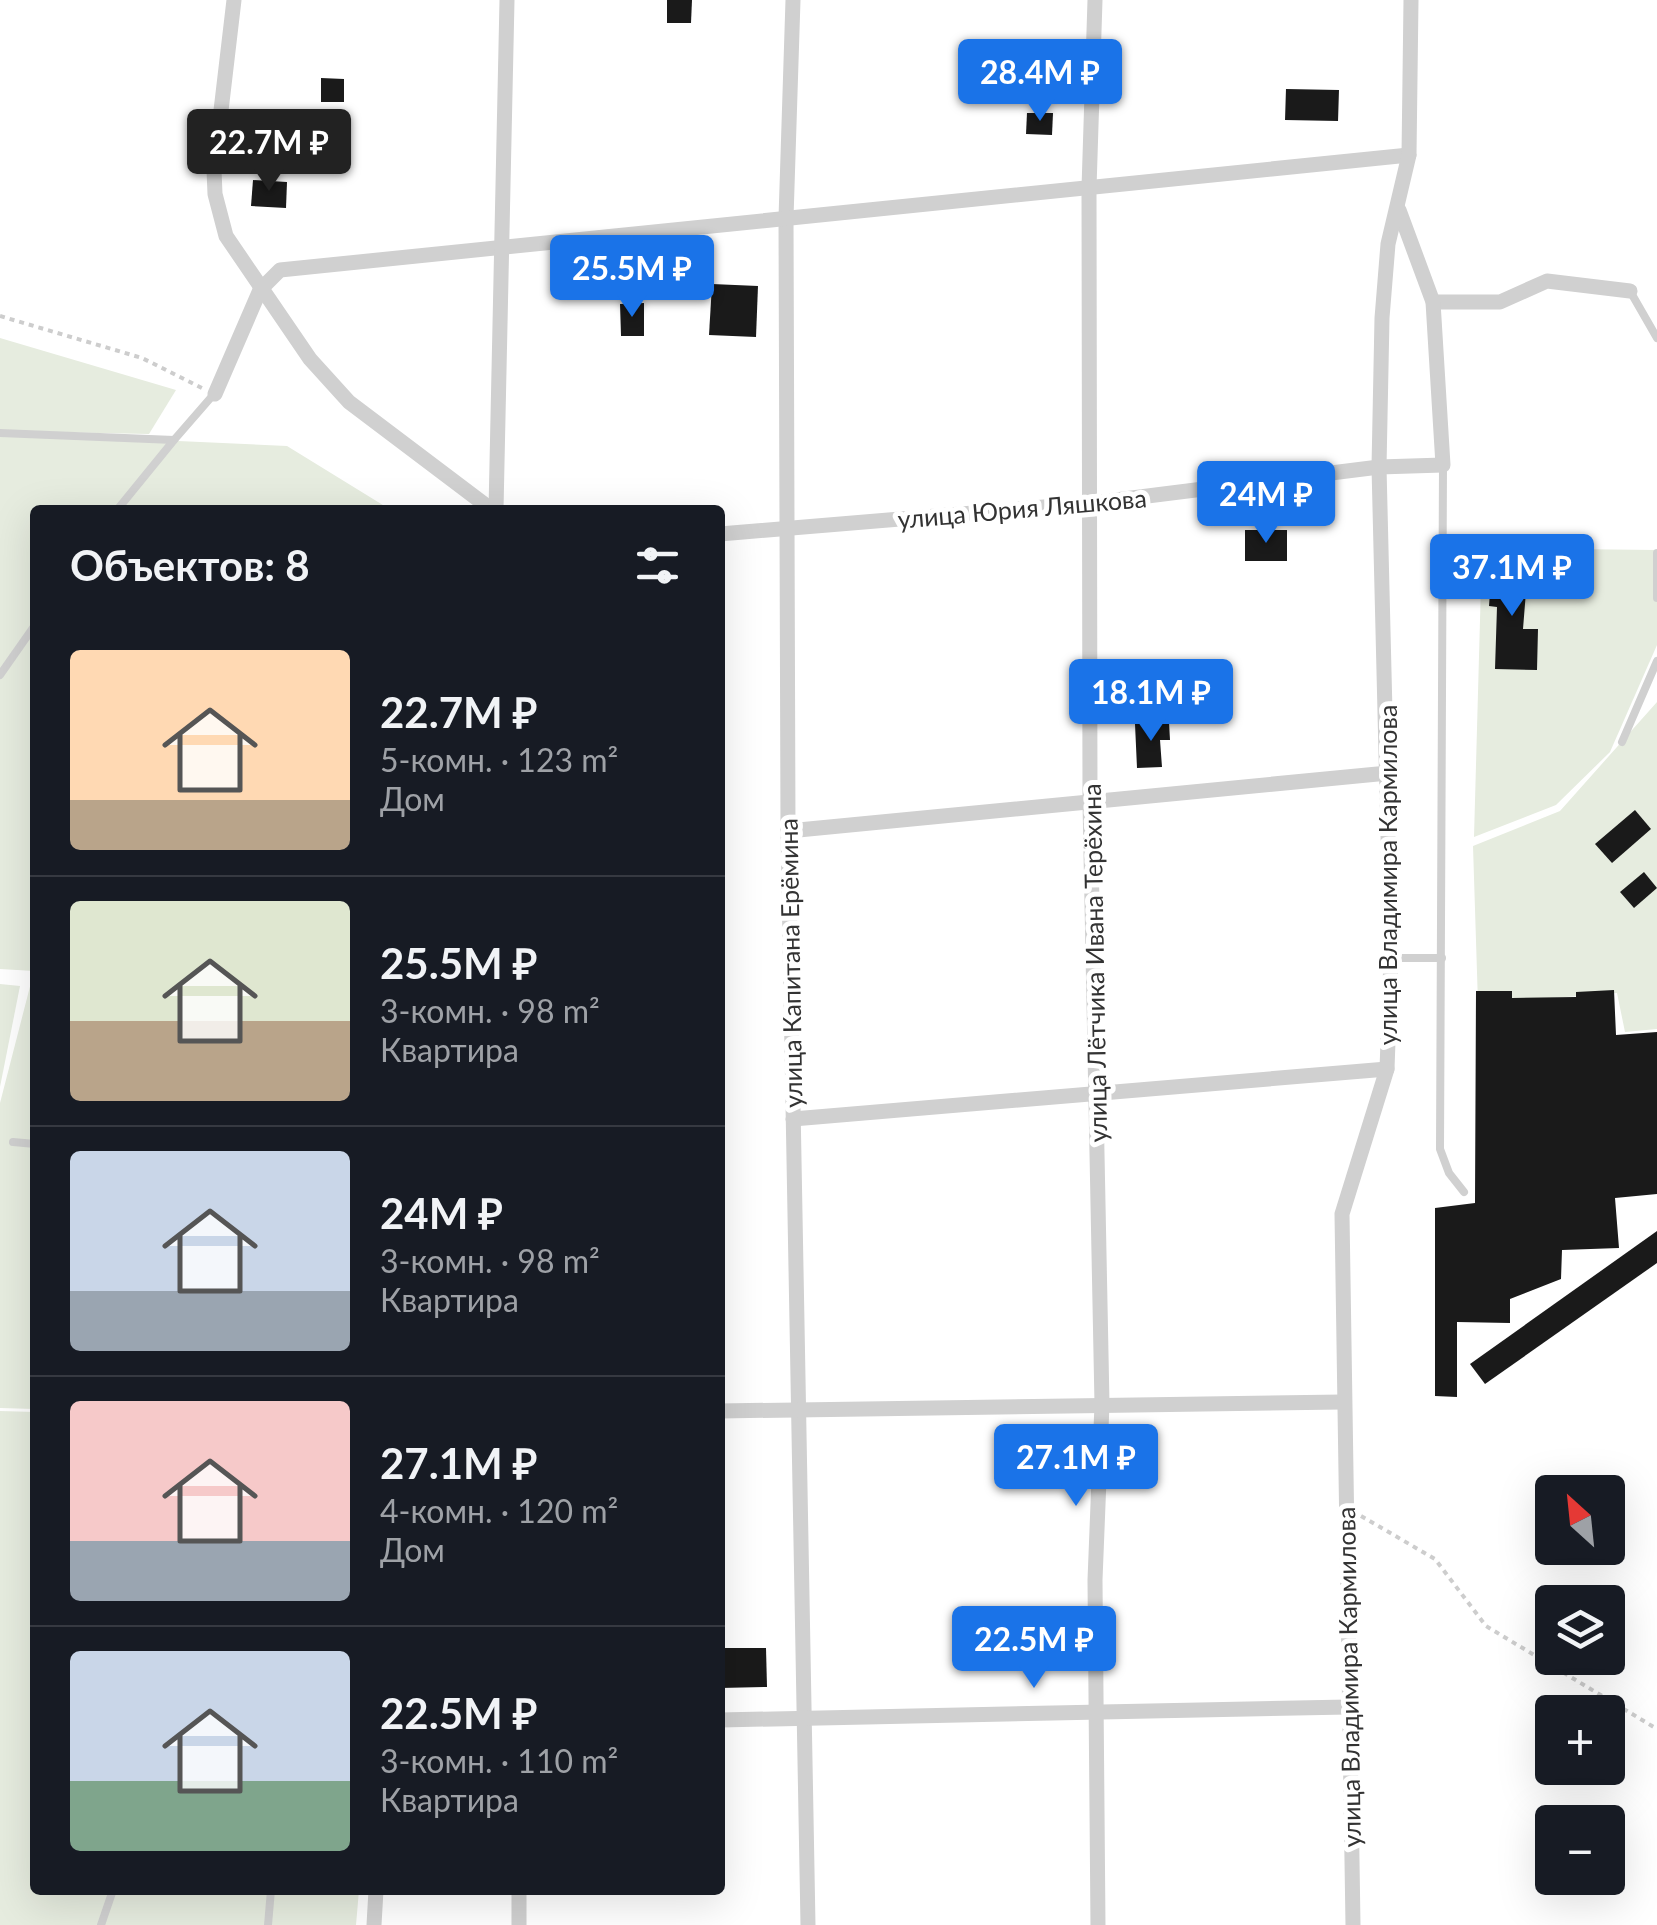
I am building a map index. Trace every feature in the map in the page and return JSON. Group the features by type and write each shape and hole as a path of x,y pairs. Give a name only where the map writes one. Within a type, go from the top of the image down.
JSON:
{"street":[{"path":"234,0 215,194 226,236 310,359 348,402 487,505"},
{"path":"494,505 498,247 508,0"},
{"name":"улица Капитана Ерёмина","path":"793,0 786,218 788,831 808,1925"},
{"name":"улица Лётчика Ивана Терёхина","path":"1095,0 1089,188 1090,803 1102,1404 1096,1712 1098,1925"},
{"name":"улица Владимира Кармилова","path":"1353,1925 1342,1214 1387,1070 1391,958 1380,466 1382,318 1388,244 1409,155 1411,0"},
{"path":"214,394 260,290 280,270 1409,155"},
{"path":"1399,210 1433,302 1442,465"},
{"path":"1433,302 1500,302 1547,282 1630,290"},
{"name":"улица Юрия Ляшкова","path":"725,534 1092,503 1380,466 1442,465"},
{"path":"788,831 1388,774"},
{"path":"793,1119 1387,1070"},
{"path":"725,1411 1342,1402"},
{"path":"725,1720 1348,1706"},
{"path":"374,1925 376,1895"},
{"path":"519,1895 519,1925"}],"lane":[{"path":"1630,290 1657,338"},
{"path":"120,505 214,394"},
{"path":"0,433 174,440"},
{"path":"1442,465 1440,1149 1449,1173 1464,1192"},
{"path":"1657,552 1657,598"},
{"path":"0,675 30,632"},
{"path":"1622,742 1657,662"},
{"path":"1391,958 1442,958"},
{"path":"13,1142 30,1144"},
{"path":"101,1925 111,1895"},
{"path":"268,1925 271,1895"}],"path":[{"path":"0,316 142,358 214,394"},
{"path":"1344,1506 1434,1559 1486,1626 1657,1728"}],"shaded area":[{"path":"0,338 176,390 149,434 0,431"},
{"path":"0,433 287,446 383,505 30,505 30,971 0,969"},
{"path":"1482,548 1657,550 1657,645 1610,752 1556,805 1474,837"},
{"path":"1657,702 1657,1029 1625,1032 1617,993 1478,1004 1473,846 1560,811"},
{"path":"0,984 20,986 0,1087"},
{"path":"30,987 30,1409 0,1408 0,1103"},
{"path":"0,1411 30,1412 30,1895 359,1895 356,1925 0,1925"}],"building":[{"path":"667,0 692,0 691,23 667,23"},
{"path":"321,78 344,79 344,102 321,102"},
{"path":"1286,89 1339,90 1338,121 1285,120"},
{"path":"1027,113 1053,113 1052,135 1026,134"},
{"path":"253,180 287,182 286,208 251,206"},
{"path":"712,284 758,286 756,337 709,335"},
{"path":"644,303 644,336 621,336 620,304"},
{"path":"1245,530 1287,530 1287,561 1245,561"},
{"path":"1563,558 1584,558 1584,584 1562,583"},
{"path":"1492,563 1528,566 1523,629 1538,629 1537,670 1495,669 1497,607 1489,606"},
{"path":"1169,722 1170,740 1160,740 1162,767 1137,768 1135,724"},
{"path":"1635,810 1651,829 1612,863 1595,844"},
{"path":"1644,872 1657,888 1634,908 1620,892"},
{"path":"1614,990 1616,1035 1657,1032 1657,1194 1615,1198 1619,1248 1562,1250 1561,1279 1510,1299 1510,1323 1457,1322 1457,1397 1435,1396 1435,1208 1475,1203 1476,991 1512,991 1512,998 1576,997 1576,992"},
{"path":"1657,1231 1657,1263 1485,1384 1470,1364"},
{"path":"725,1648 766,1648 767,1687 725,1688"}]}
